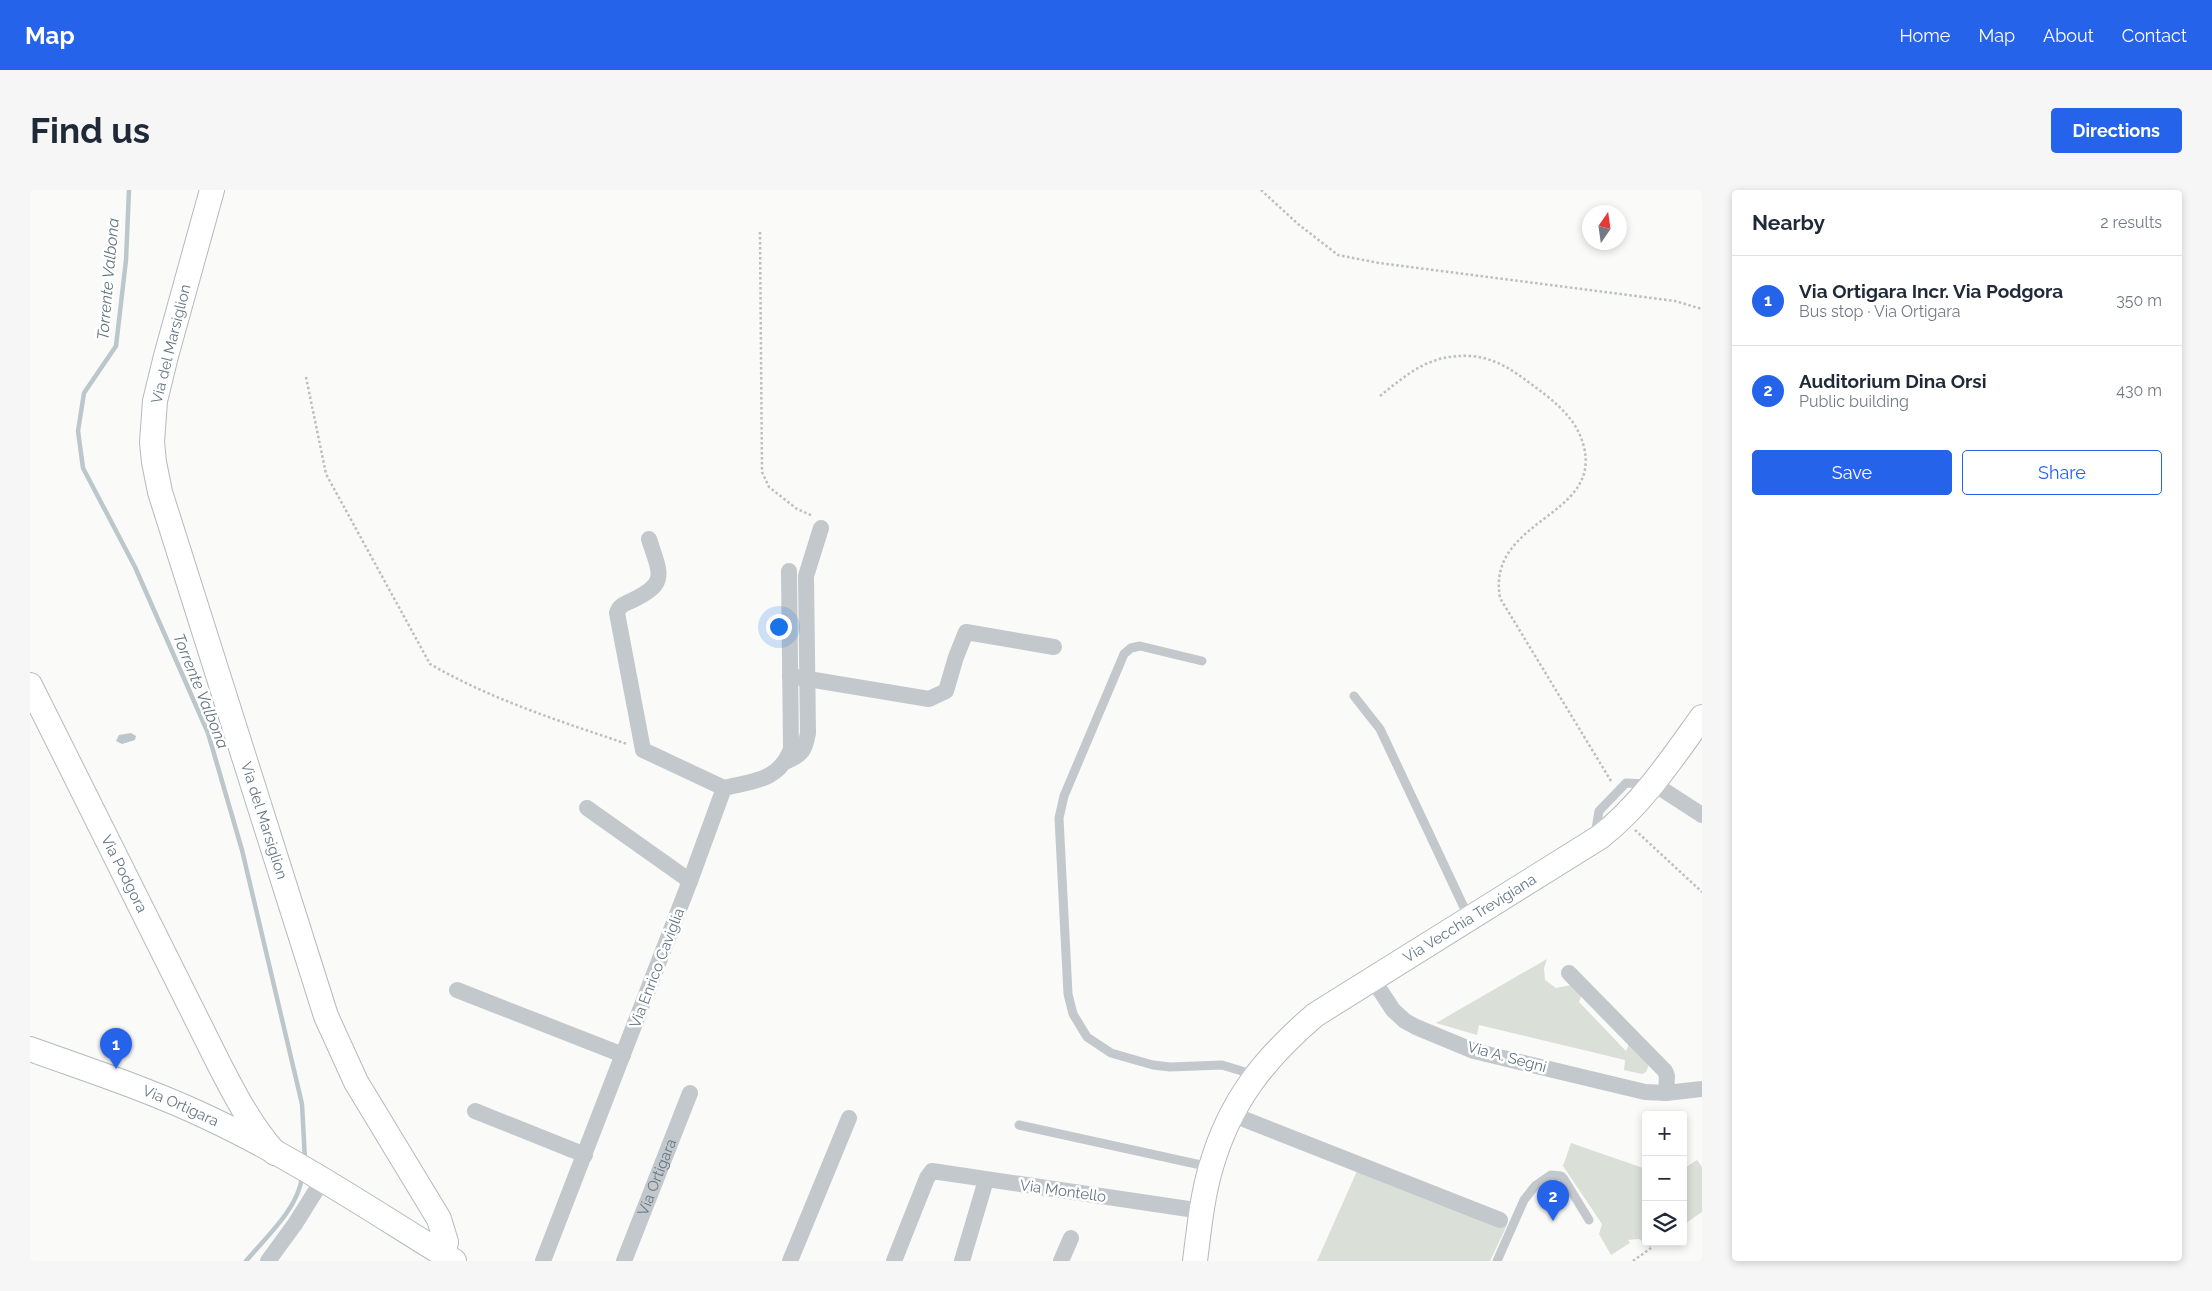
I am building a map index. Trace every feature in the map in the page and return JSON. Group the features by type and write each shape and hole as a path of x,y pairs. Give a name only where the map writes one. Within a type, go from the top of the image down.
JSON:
{"street":[{"name":"Via del Marsiglion","path":"212,190 168,346 156,401 152,442 160,492 326,1016 356,1082 439,1219 449,1258"},
{"path":"649,539 660,572 659,580 654,588 623,604 617,613 643,750 724,788 770,776 786,761 799,756 806,745 808,733 808,679 806,576 820,523"},
{"path":"786,761 791,749 789,571"},
{"path":"790,676 929,699 946,691 966,632 1054,647"},
{"name":"Via Podgora","path":"30,685 236,1097 260,1136 281,1157"},
{"name":"Via Vecchia Trevigiana","path":"1195,1261 1202,1211 1211,1168 1231,1114 1256,1075 1289,1038 1315,1015 1593,842 1616,825 1654,784 1702,717"},
{"path":"1654,784 1702,815"},
{"name":"Via Enrico Caviglia","path":"543,1261 724,788"},
{"path":"587,808 690,881"},
{"path":"1569,972 1665,1071 1667,1076 1666,1093"},
{"name":"Via A. Segni","path":"1372,978 1392,1010 1405,1021 1474,1051 1645,1092 1666,1093 1702,1089"},
{"path":"457,990 623,1055"},
{"name":"Via Ortigara","path":"30,1049 162,1098 215,1121 281,1157 449,1258"},
{"path":"219,1064 220,1078 215,1121 232,1114 236,1104 236,1097"},
{"name":"Via Ortigara","path":"624,1261 690,1093"},
{"path":"475,1111 584,1155"},
{"path":"1231,1114 1500,1220"},
{"path":"790,1261 849,1118"},
{"name":"Via Montello","path":"894,1261 927,1178 932,1171 1202,1211"},
{"path":"268,1261 296,1224 317,1179"},
{"path":"962,1261 986,1180"},
{"path":"1061,1261 1071,1238"}],"lane":[{"path":"1202,661 1140,646 1131,648 1124,654 1064,796 1059,818 1068,994 1073,1014 1087,1037 1111,1053 1170,1068 1222,1065 1256,1075"},
{"path":"1354,696 1380,729 1469,919"},
{"path":"1593,842 1599,811 1626,783 1654,784"},
{"path":"1019,1125 1211,1168"},
{"path":"1497,1261 1528,1193 1551,1175 1561,1176 1564,1179 1589,1220"}],"path":[{"path":"1261,190 1298,224 1338,255 1379,263 1675,301 1702,309"},
{"path":"760,232 762,472 769,487 820,523"},
{"path":"1380,396 1413,370 1434,360 1461,356 1480,357 1515,372 1562,408 1574,422 1582,438 1585,451 1587,464 1584,478 1568,500 1512,546 1504,562 1498,591 1500,598 1609,779 1620,789"},
{"path":"306,377 326,474 430,664 500,700 643,750"},
{"path":"1643,837 1702,892"},
{"path":"1632,1261 1651,1248"}],"shaded area":[{"path":"131,733 136,736 135,740 122,744 116,741 119,735"},
{"path":"1547,959 1544,968 1545,980 1556,988 1571,985 1583,991 1579,1002 1626,1051 1631,1040 1650,1062 1646,1072 1642,1074 1624,1070 1625,1060 1479,1025 1477,1035 1436,1023"},
{"path":"1571,1143 1642,1168 1642,1241 1639,1239 1628,1240 1630,1243 1611,1255 1599,1234 1602,1224 1563,1166"},
{"path":"1697,1160 1702,1167 1702,1212 1687,1222 1687,1201 1687,1166"},
{"path":"1357,1171 1507,1225 1490,1261 1317,1261"}],"waterway":[{"name":"Torrente Valbona","path":"129,190 126,260 116,346 84,393 78,431 83,468 135,567 208,733 242,850 302,1104 305,1160"},
{"name":"Torrente Valbona","path":"246,1261 288,1211 299,1189 302,1177"}],"place":[{"name":"Via Ortigara Incr. Via Podgora","path":"116,1069"},
{"name":"Auditorium Dina Orsi","path":"1553,1221"}]}
